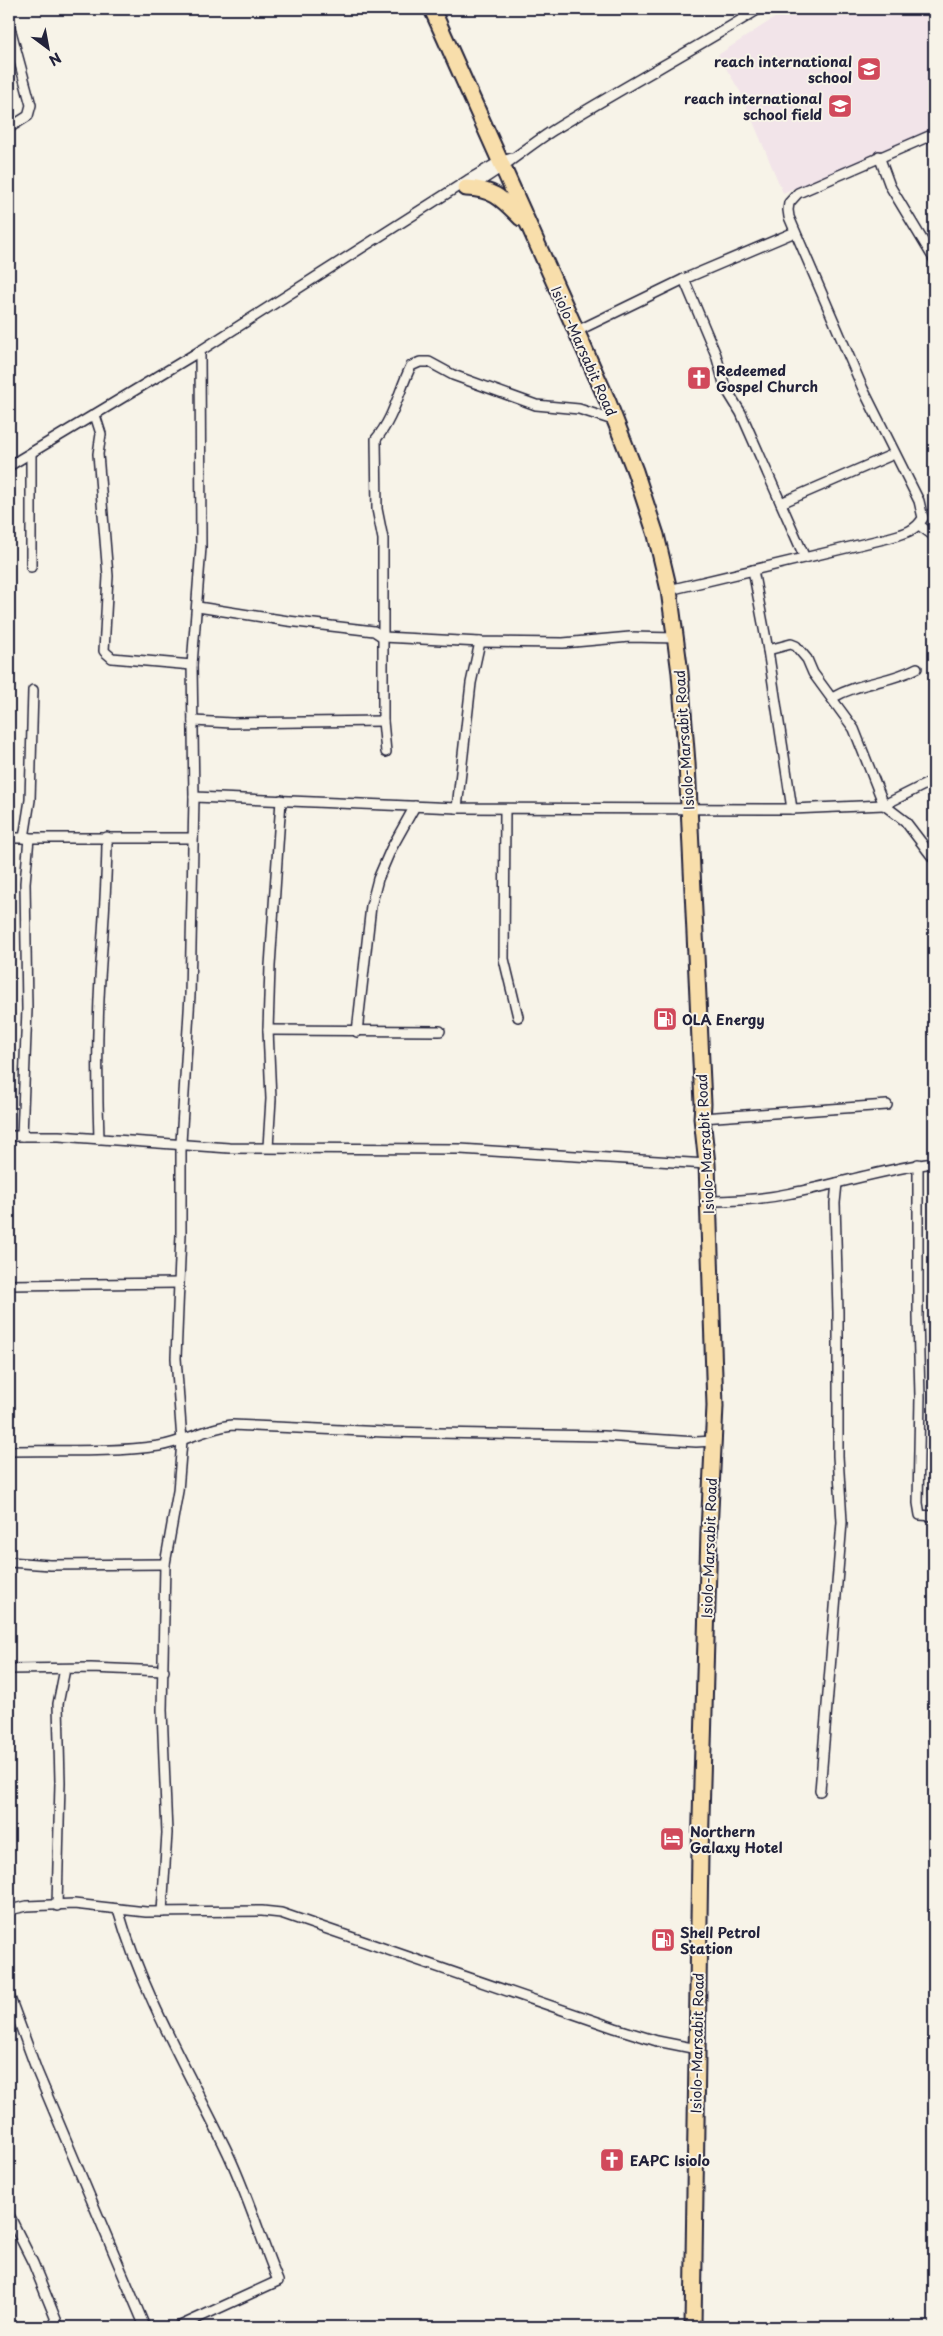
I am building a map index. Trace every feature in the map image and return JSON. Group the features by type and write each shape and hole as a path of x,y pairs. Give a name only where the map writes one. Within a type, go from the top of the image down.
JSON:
{"highway":[{"name":"Isiolo-Marsabit Road","path":"432,9 504,163 527,224 616,421 656,535 669,590 676,638 687,762 703,1104 702,1118 707,1164 715,1406 705,1637 692,2278 693,2327"},
{"path":"466,188 481,189 497,195 527,224"}],"street":[{"path":"446,196 466,188 553,130 759,9"},
{"path":"9,24 31,105 28,116 9,128"},
{"path":"669,590 898,535 919,526 923,518 919,501 863,389 795,232 788,210 792,198 798,193 879,156 934,134"},
{"path":"879,156 890,186 934,259"},
{"path":"9,466 200,351 446,196 504,163"},
{"path":"576,331 684,279 795,232"},
{"path":"684,279 716,355 725,387 741,413 805,558"},
{"path":"162,1912 167,1833 162,1710 165,1564 178,1491 182,1440 176,1358 181,1144 190,995 194,797 192,665 198,607 202,443 200,351"},
{"path":"386,752 383,721 383,539 377,509 376,438 384,429 398,401 411,366 420,362 429,362 453,375 536,405 579,409 616,421"},
{"path":"95,415 102,434 98,454 108,576 104,651 112,658 192,665"},
{"path":"30,454 31,566"},
{"path":"781,503 894,454"},
{"path":"919,526 934,536"},
{"path":"753,570 768,650 792,809"},
{"path":"198,607 288,621 374,630 382,637 480,642 563,643 630,637 676,638"},
{"path":"457,808 471,683 480,642"},
{"path":"768,650 792,644 796,646 854,729 884,805 905,821 934,859"},
{"path":"832,698 850,687 895,678 917,668"},
{"path":"22,1136 27,1008 26,838 30,800 33,690"},
{"path":"193,721 232,723 383,721"},
{"path":"194,797 505,809 792,809 884,805 934,780"},
{"path":"268,1147 271,1099 268,1030 281,800"},
{"path":"357,1032 371,906 378,879 388,856 415,806"},
{"path":"505,809 504,959 518,1017"},
{"path":"100,1139 98,1089 100,988 107,891 107,837"},
{"path":"9,838 193,838"},
{"path":"268,1030 440,1031"},
{"path":"702,1118 887,1105"},
{"path":"9,1136 100,1139 229,1148 460,1149 707,1164"},
{"path":"708,1201 736,1201 782,1195 918,1164 934,1163"},
{"path":"918,1164 920,1397 918,1503 920,1515 934,1516"},
{"path":"820,1790 842,1522 838,1456 837,1184"},
{"path":"9,1285 179,1283"},
{"path":"9,1450 142,1447 182,1440 215,1427 232,1425 385,1432 604,1436 696,1442 713,1441"},
{"path":"9,1562 50,1565 165,1564"},
{"path":"9,1669 65,1668 164,1671"},
{"path":"57,1906 60,1811 58,1704 65,1668"},
{"path":"9,1910 27,1906 74,1904 162,1912 262,1911 281,1913 615,2028 657,2041 697,2049"},
{"path":"118,1909 130,1946 157,2011 235,2170 278,2281 178,2327"},
{"path":"9,1996 37,2071 145,2327"},
{"path":"9,2215 33,2263 59,2327"}],"shaded area":[{"name":"reach international school field","path":"788,9 934,9 934,128 783,193 741,93 718,55"}],"place":[{"name":"reach international school","path":"869,69"},
{"name":"reach international school field","path":"840,106"},
{"name":"Redeemed Gospel Church","path":"699,378"},
{"name":"OLA Energy","path":"665,1019"},
{"name":"Northern Galaxy Hotel","path":"672,1839"},
{"name":"Shell Petrol Station","path":"663,1940"},
{"name":"EAPC Isiolo","path":"612,2160"}]}
